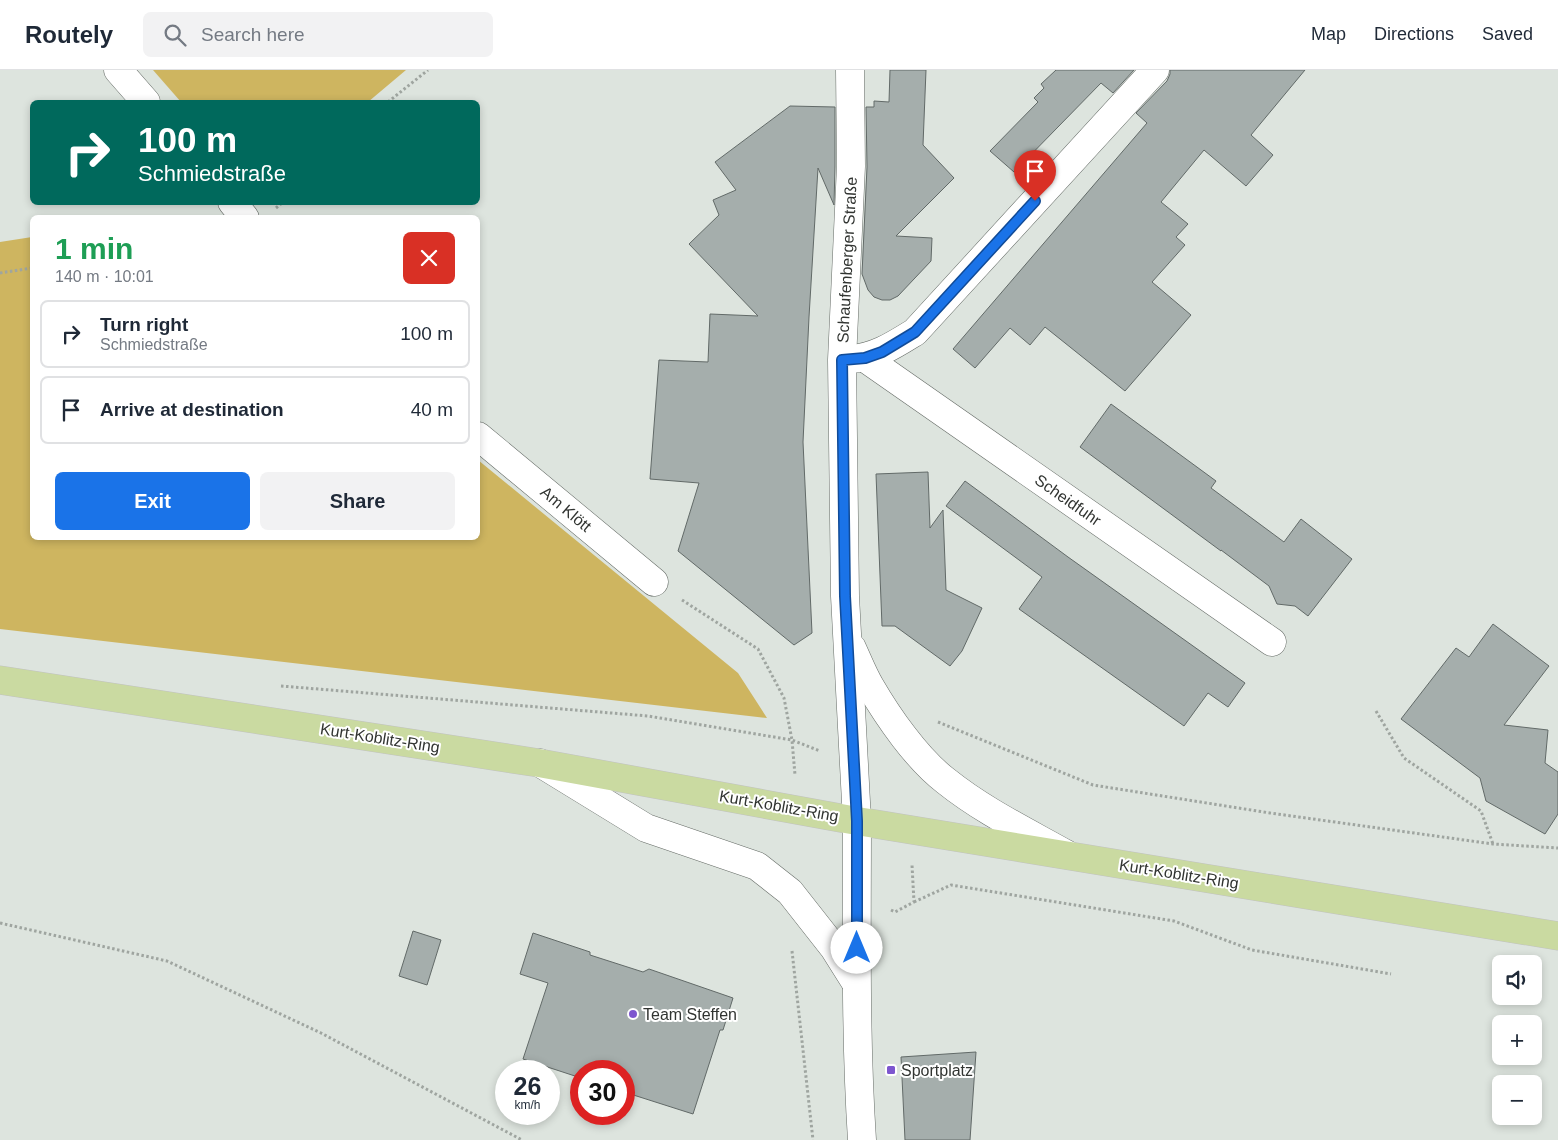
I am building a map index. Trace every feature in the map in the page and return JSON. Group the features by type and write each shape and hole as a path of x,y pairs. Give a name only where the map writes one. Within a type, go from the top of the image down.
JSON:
{"main road":[{"name":"Kurt-Koblitz-Ring","path":"0,680 539,763 857,821 1558,936"}],"street":[{"path":"118,70 144,100"},
{"name":"Schaufenberger Straße","path":"850,70 853,359 845,596 857,821 856,982 862,1140"},
{"path":"853,359 882,352 915,332 1155,70"},
{"path":"234,205 243,215"},
{"name":"Scheidfuhr","path":"853,359 1272,642"},
{"name":"Am Klött","path":"480,438 654,582"},
{"path":"847,638 870,686 918,754 945,780 985,808 1068,856"},
{"path":"539,763 646,828 757,866 790,892 834,948 856,982"}],"path":[{"path":"390,100 428,70"},
{"path":"0,273 30,268"},
{"path":"654,582 758,649 784,698 792,740"},
{"path":"279,686 648,716 792,740 853,763"},
{"path":"1376,711 1404,758 1481,811 1492,844"},
{"path":"918,754 934,721 1093,785 1270,813 1492,844 1558,848"},
{"path":"914,902 951,885 1174,921 1252,950 1391,974"},
{"path":"0,923 167,961 321,1034 522,1140"},
{"path":"792,947 813,1140"}],"shaded area":[{"path":"153,70 406,70 370,100 179,100"},
{"path":"30,237 30,540 480,540 480,462 738,673 767,718 0,629 0,242"}],"building":[{"path":"890,70 926,70 923,145 954,178 896,236 932,238 931,261 898,296 890,300 882,300 874,297 868,290 862,274 867,167 866,107 874,107 874,101 889,102"},
{"path":"1056,70 1134,70 1113,93 1101,83 1014,172 990,151 1038,102 1034,98 1044,88 1041,84"},
{"path":"1170,70 1305,70 1251,135 1273,155 1246,186 1204,150 1161,202 1188,224 1176,237 1185,245 1152,282 1191,315 1125,391 1045,327 1030,345 1010,328 975,368 953,349 1147,123 1136,113 1167,81"},
{"path":"790,106 835,107 834,205 818,168 803,442 812,633 794,645 678,551 699,483 650,479 659,360 708,362 710,314 758,316 689,244 719,215 713,200 736,190 715,162"},
{"path":"1111,404 1216,481 1211,488 1284,542 1301,519 1352,559 1308,616 1295,606 1277,604 1269,586 1080,447"},
{"path":"928,472 930,528 943,510 946,590 982,608 962,651 950,666 895,626 882,626 876,474"},
{"path":"965,481 1245,683 1228,707 1208,693 1184,726 1019,609 1042,577 946,506"},
{"path":"1493,624 1549,666 1504,725 1548,730 1545,763 1558,772 1558,814 1545,834 1486,801 1480,778 1401,719 1456,648 1469,657"},
{"path":"413,931 441,940 427,985 399,976"},
{"name":"Team Steffen","path":"533,933 590,952 590,955 643,972 649,969 733,998 723,1030 720,1030 693,1114 635,1096 635,1060 570,1060 570,1074 560,1071 560,1060 523,1059 548,983 520,974"},
{"path":"976,1052 970,1140 905,1140 901,1057"}],"place":[{"name":"Team Steffen","path":"633,1014"},
{"name":"Sportplatz","path":"891,1070"}],"route":[{"path":"857,948 857,821 845,596 842,360 865,358 882,352 915,332 1035,201"}]}
